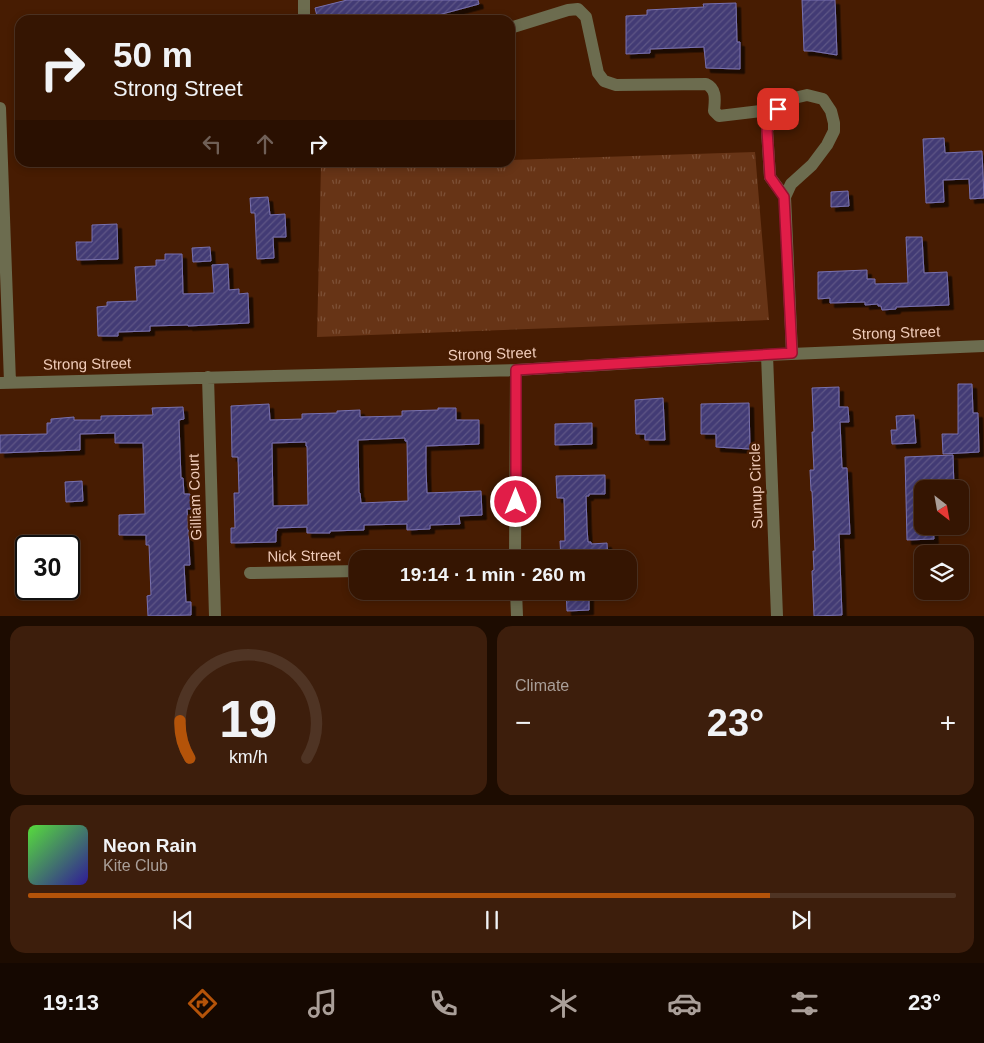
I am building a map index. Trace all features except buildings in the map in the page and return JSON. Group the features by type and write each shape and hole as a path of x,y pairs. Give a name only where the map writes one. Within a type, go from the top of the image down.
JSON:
{"street":[{"path":"304,0 304,15"},
{"path":"515,26 568,10 578,9 586,17 598,73 604,81 616,85 706,84 716,94 714,111 719,116 778,109"},
{"path":"784,197 770,177 767,130 778,109 790,99 807,95 823,99 831,111 834,131 827,145 812,164 791,184 784,197 792,353"},
{"path":"0,108 5,383"},
{"name":"Strong Street","path":"5,383 516,370 792,353 984,346"},
{"name":"Sunup Circle","path":"767,355 777,616"},
{"path":"515,550 516,370"},
{"name":"Gilliam Court","path":"208,378 215,616"},
{"name":"Nick Street","path":"250,573 349,571"},
{"path":"516,600 517,616"}],"green space":[{"path":"755,152 769,320 317,337 321,167 515,167 515,160"}],"route":[{"path":"516,502 516,370 792,353 784,197 770,177 767,130 778,109"}]}
